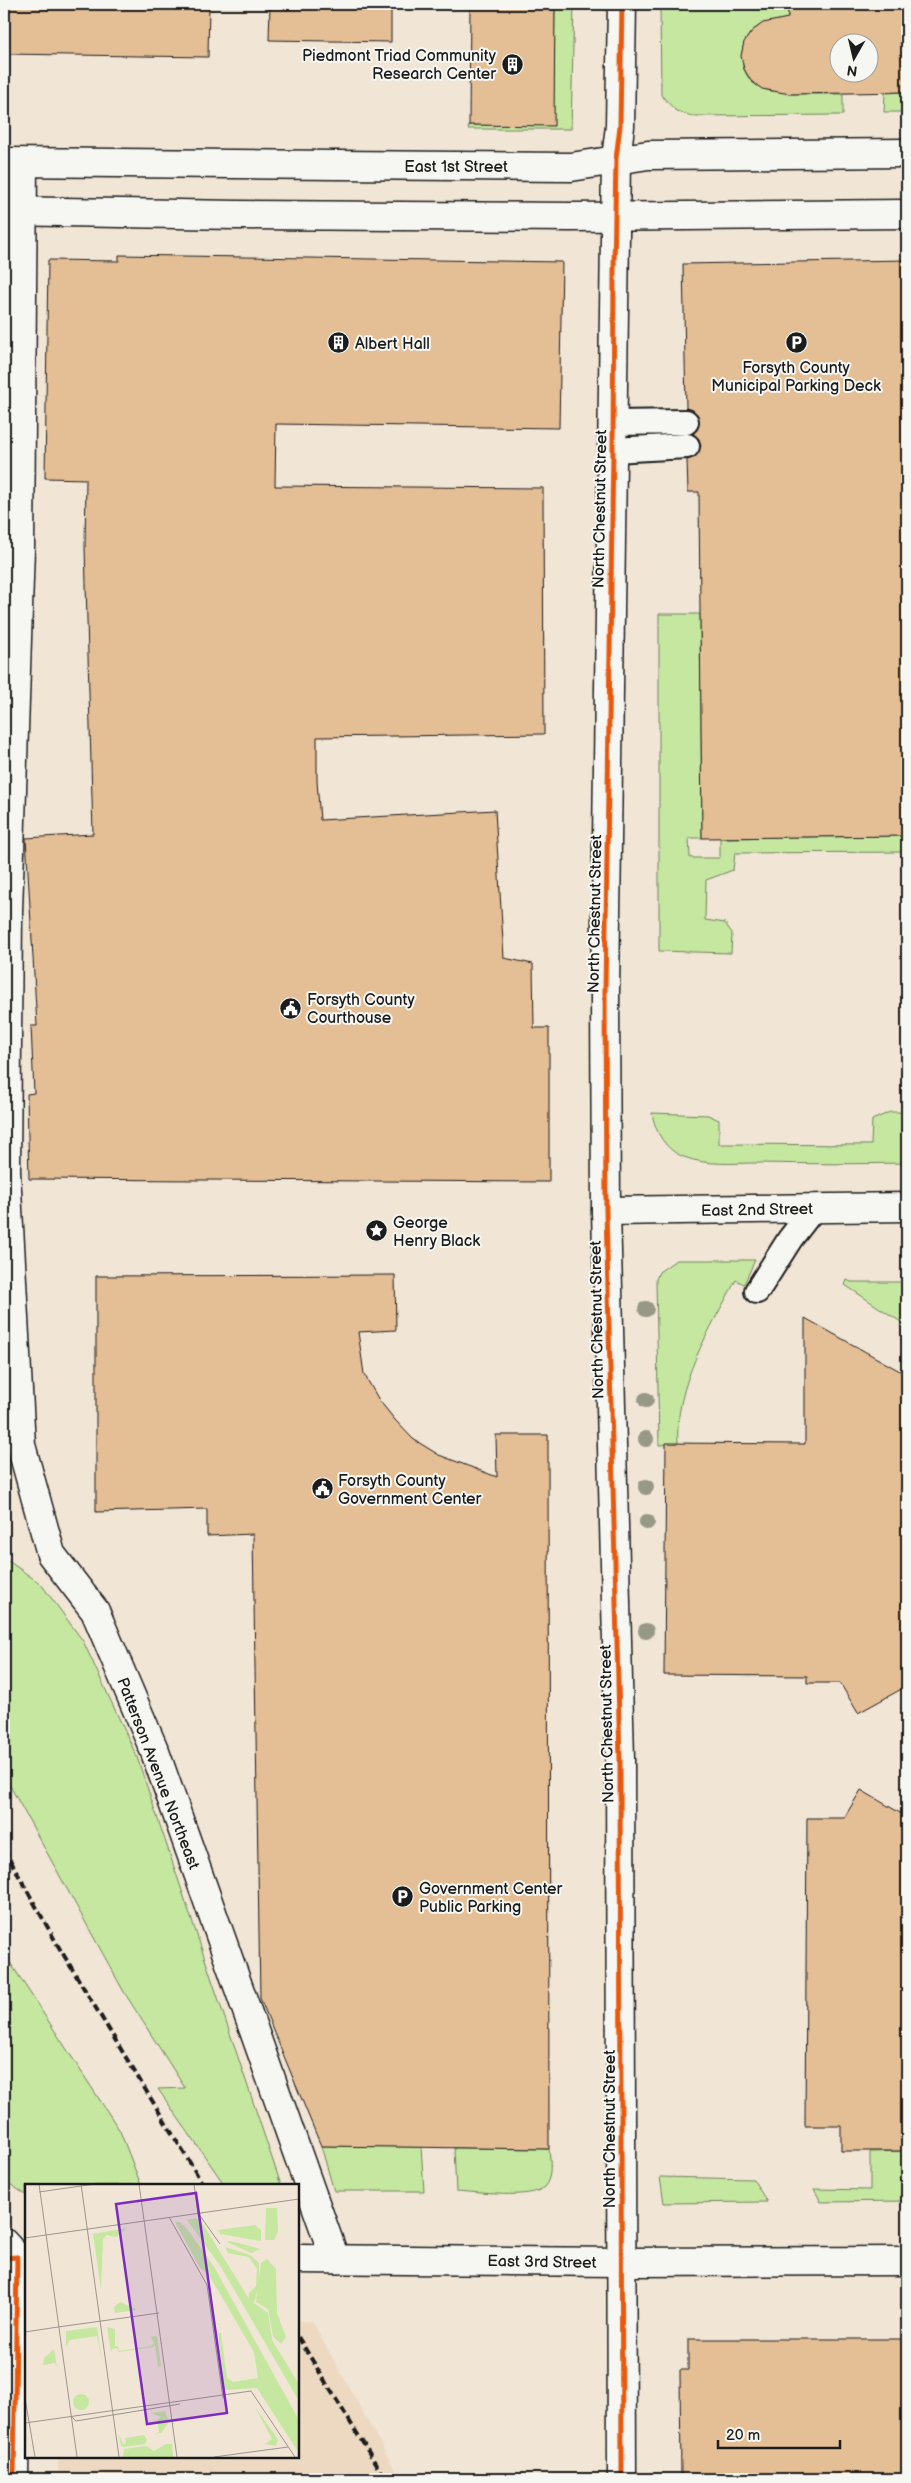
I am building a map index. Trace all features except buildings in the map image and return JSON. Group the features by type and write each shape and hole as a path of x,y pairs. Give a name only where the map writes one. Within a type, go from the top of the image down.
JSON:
{"street":[{"name":"North Chestnut Street","path":"622,4 620,126 616,159 615,217 605,992 606,1211 620,1760 622,2479"},
{"name":"East 1st Street","path":"13,163 571,167 648,155 907,152"},
{"name":"Patterson Avenue Northeast","path":"13,163 20,548 8,911 6,1143 21,1445 51,1554 95,1611 154,1752 335,2259"},
{"path":"13,211 246,216 615,217 907,214"},
{"name":"East 2nd Street","path":"606,1211 907,1207"},
{"path":"13,2254 14,2479"},
{"name":"East 3rd Street","path":"299,2259 621,2262 907,2261"}],"lane":[{"path":"612,423 686,422"},
{"path":"613,450 687,446"},
{"path":"757,1291 790,1239 814,1208"}],"shaded area":[{"path":"299,2321 312,2321 400,2479 58,2479 58,2458 299,2458"}],"green space":[{"path":"555,4 574,4 571,129 468,129 469,125 553,125"},
{"path":"660,4 788,4 788,23 761,25 752,31 746,39 743,48 743,68 754,84 771,91 790,89 790,94 843,94 843,115 692,116 676,111 661,95"},
{"path":"907,92 907,112 884,112 885,93"},
{"path":"659,614 700,614 702,838 689,838 690,858 720,858 720,838 907,836 907,852 735,853 733,870 706,880 705,920 725,923 732,933 731,953 659,951"},
{"path":"890,1112 907,1112 907,1163 702,1162 684,1157 671,1150 658,1133 652,1113 708,1115 719,1120 719,1144 871,1145 872,1120"},
{"path":"676,1260 755,1260 744,1284 736,1280 696,1358 682,1400 678,1422 678,1444 659,1445 656,1279 659,1272"},
{"path":"847,1280 851,1282 907,1282 907,1326 845,1285"},
{"path":"4,1558 41,1584 83,1641 137,1757 281,2184 224,2184 158,2089 185,2088 124,1992 4,1775"},
{"path":"4,1953 120,2131 141,2184 25,2184 25,2194 4,2180"},
{"path":"321,2146 421,2147 424,2191 334,2191"},
{"path":"454,2148 549,2149 549,2179 544,2187 528,2193 503,2194 456,2191"},
{"path":"907,2151 907,2201 821,2202 814,2189 870,2190 870,2152"},
{"path":"660,2177 753,2179 767,2202 664,2203"}],"railway":[{"path":"4,1849 57,1944 203,2184"},
{"path":"299,2339 385,2479"}],"cycle path":[{"path":"622,4 620,126 616,159 614,269 605,992 606,1211 620,1759 622,2479"},
{"path":"4,2258 17,2257 14,2479"}],"place":[{"name":"Piedmont Triad Community Research Center","path":"512,64"},
{"name":"Albert Hall","path":"339,343"},
{"name":"Forsyth County Municipal Parking Deck","path":"796,343"},
{"name":"Forsyth County Courthouse","path":"291,1008"},
{"name":"George Henry Black","path":"377,1231"},
{"name":"Forsyth County Government Center","path":"322,1489"},
{"name":"Government Center Public Parking","path":"403,1897"}]}
